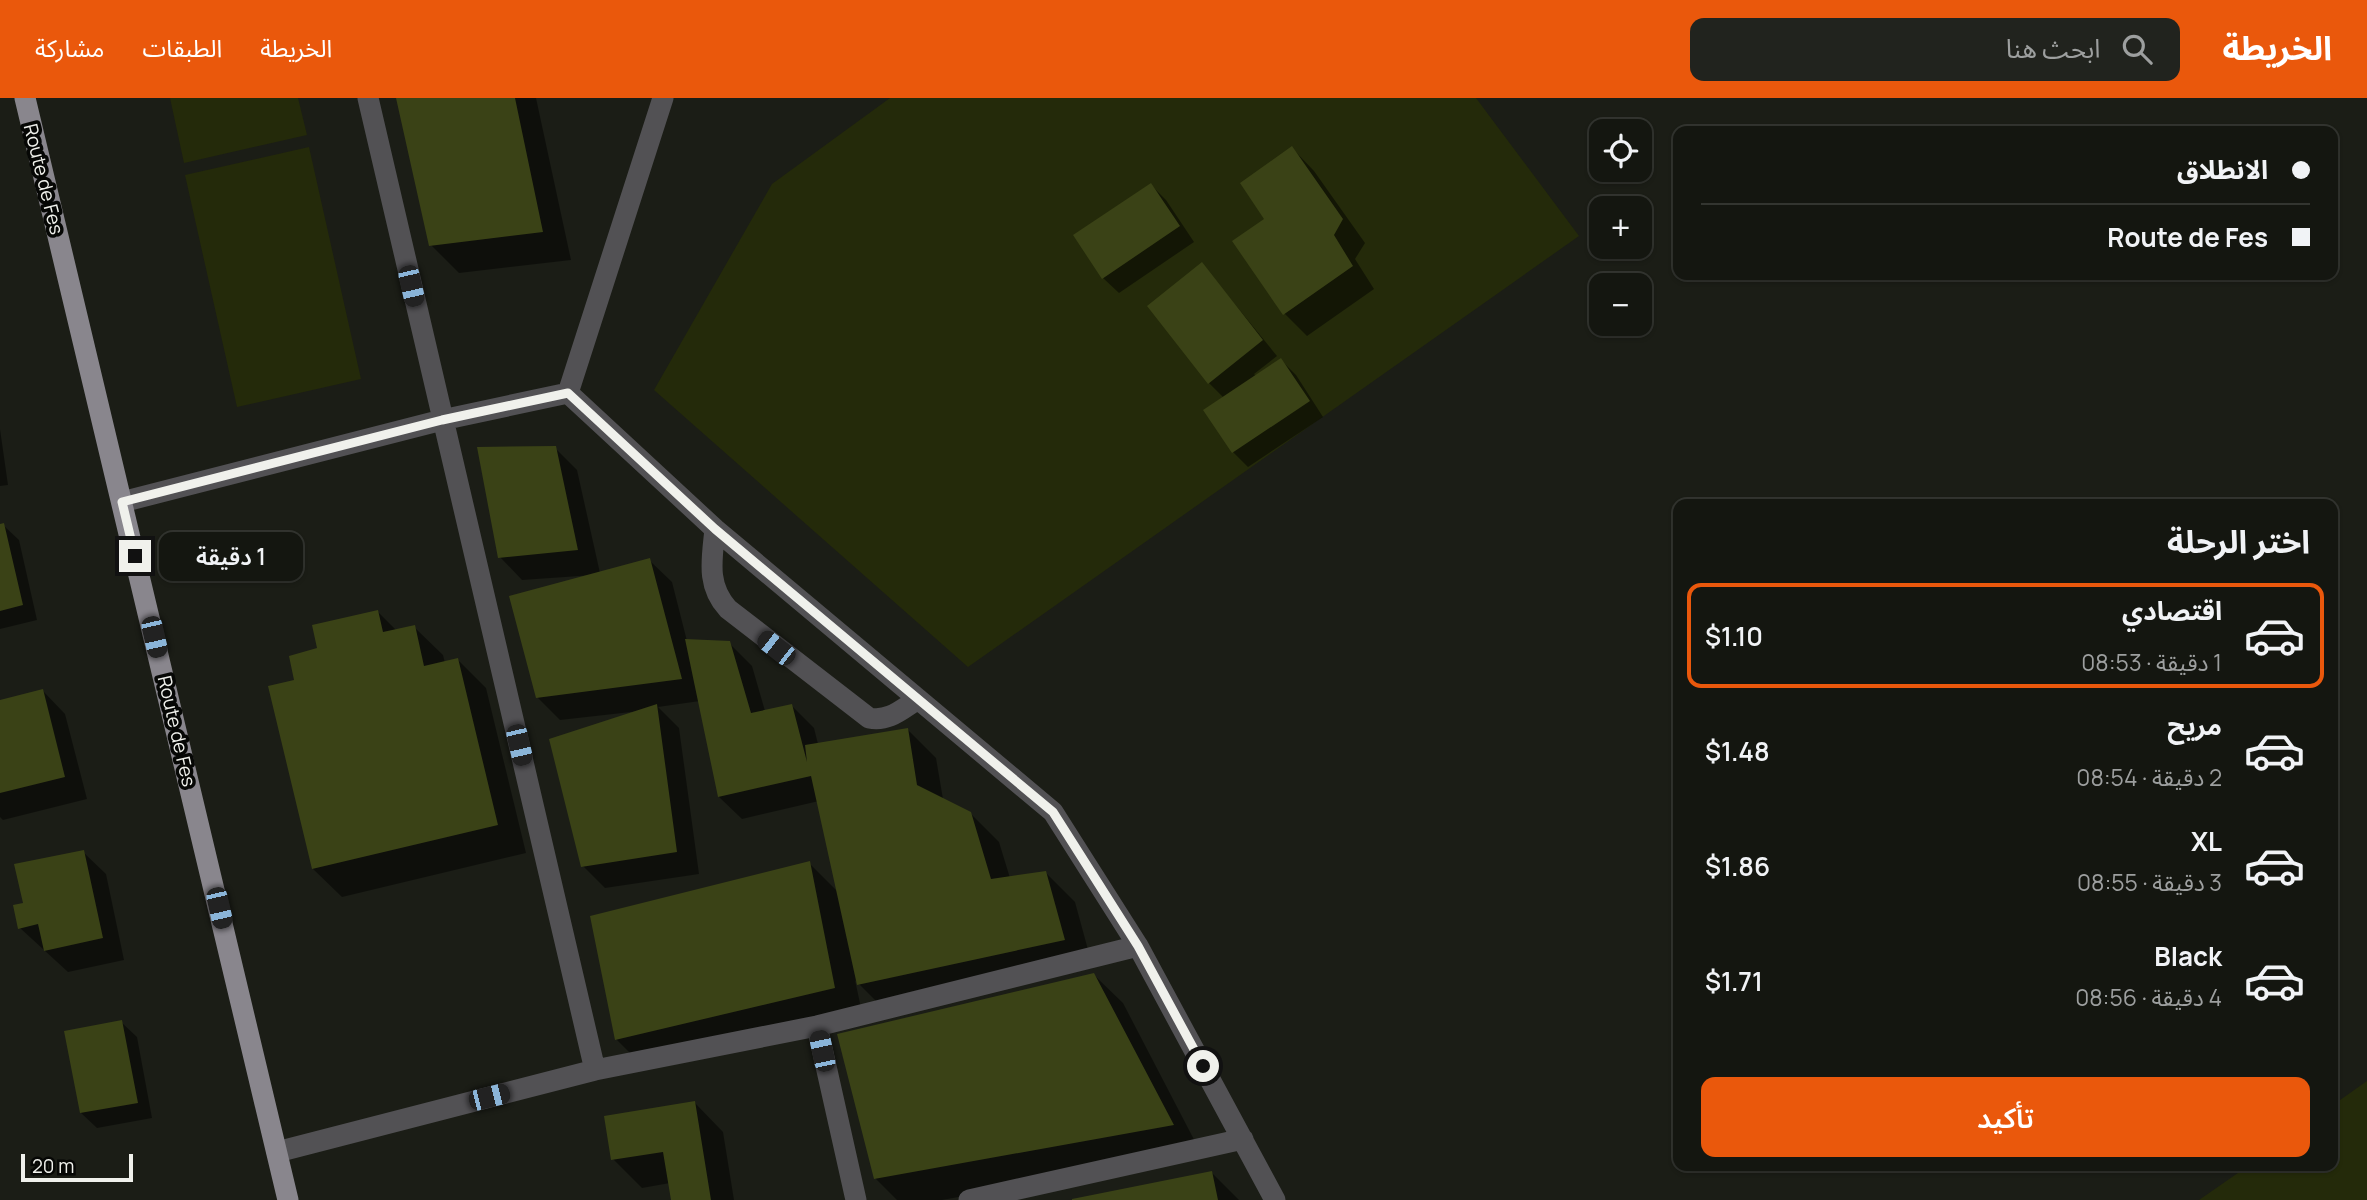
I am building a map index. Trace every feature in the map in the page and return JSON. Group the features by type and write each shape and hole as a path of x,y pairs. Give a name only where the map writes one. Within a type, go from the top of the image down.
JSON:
{"main road":[{"name":"Route de Fes","path":"25,98 288,1200"}],"street":[{"path":"368,98 595,1070"},
{"path":"568,393 663,98"},
{"path":"122,502 442,420 568,393"},
{"path":"568,393 715,529 1053,812 1138,946 1275,1200"},
{"path":"715,529 710,573 718,599 728,609 869,718 878,720 891,717 918,699"},
{"path":"277,1152 595,1070 817,1026 1138,946"},
{"path":"817,1026 856,1200"},
{"path":"969,1200 1242,1139"}],"green space":[{"path":"170,98 298,98 307,135 184,163"},
{"path":"890,98 1476,98 1579,236 968,667 654,390 772,184"},
{"path":"309,147 361,379 237,407 185,175"},
{"path":"2367,1081 2367,1200 2199,1200 2241,1171 2338,1171 2338,1101"}],"building":[{"path":"396,98 515,98 543,232 429,246"},
{"path":"1292,146 1343,219 1334,235 1353,266 1283,315 1232,241 1264,219 1240,183"},
{"path":"1151,183 1180,226 1102,279 1073,235"},
{"path":"1202,262 1263,340 1208,384 1147,306"},
{"path":"1281,358 1310,401 1232,453 1203,410"},
{"path":"556,446 578,550 498,558 477,447"},
{"path":"4,523 23,605 0,611 0,524"},
{"path":"650,558 682,679 536,698 509,596"},
{"path":"378,610 383,632 415,625 424,666 458,658 498,825 312,869 268,686 294,680 289,656 317,648 312,625"},
{"path":"685,639 730,641 751,713 792,704 807,762 805,745 908,728 917,785 971,812 991,879 1046,871 1065,940 857,985 811,776 718,797"},
{"path":"43,689 65,777 0,793 0,700"},
{"path":"657,704 677,852 581,867 549,739"},
{"path":"84,850 103,938 44,951 38,924 18,929 13,905 23,903 14,864"},
{"path":"810,861 835,988 615,1040 590,916"},
{"path":"1094,973 1174,1125 874,1179 837,1034"},
{"path":"122,1020 138,1103 80,1113 64,1031"},
{"path":"695,1101 711,1200 671,1200 663,1152 611,1160 604,1116"},
{"path":"1212,1171 1218,1200 1072,1200 1072,1199"}],"route":[{"path":"135,556 122,502 442,420 568,393 715,529 1053,812 1138,946 1203,1066"}]}
